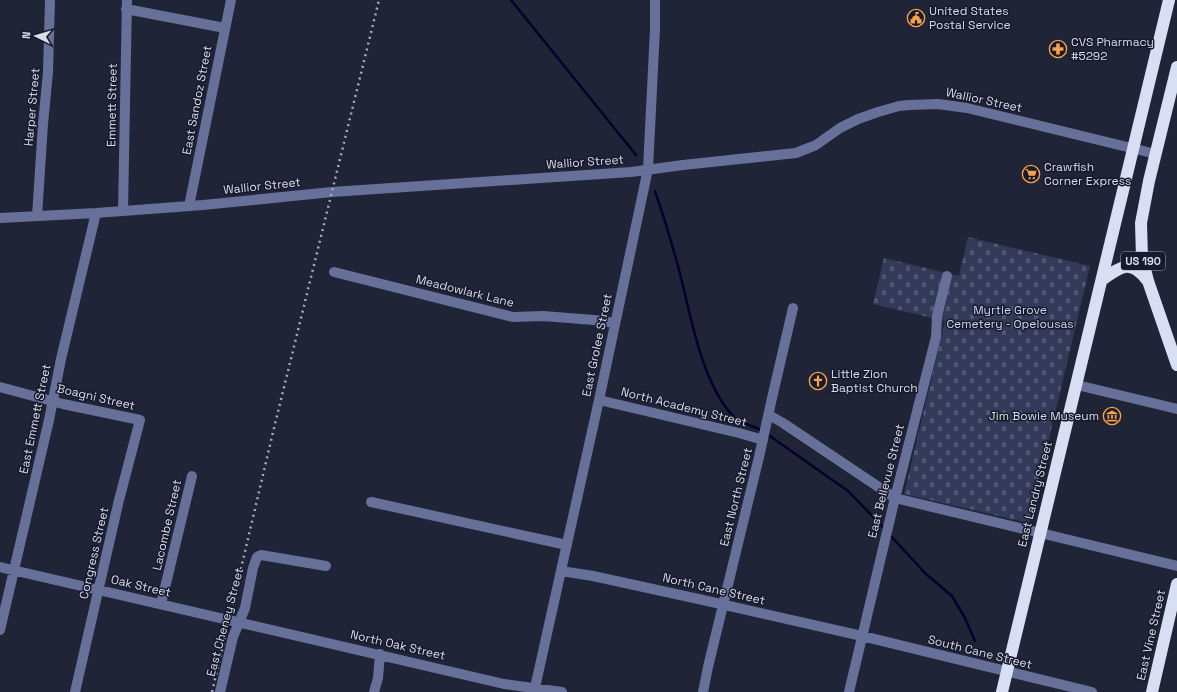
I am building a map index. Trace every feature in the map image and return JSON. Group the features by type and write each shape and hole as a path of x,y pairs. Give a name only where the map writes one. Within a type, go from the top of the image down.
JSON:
{"highway":[{"name":"East Landry Street","path":"1002,692 1169,0"},
{"name":"US 190","path":"1177,67 1160,135 1141,224 1142,257 1148,281 1177,365"},
{"path":"1102,280 1122,267 1129,267 1140,271 1148,281"},
{"name":"East Vine Street","path":"1152,692 1177,584"}],"street":[{"name":"Harper Street","path":"37,216 48,72 50,0"},
{"name":"East Sandoz Street","path":"189,206 231,0"},
{"name":"East Grolee Street","path":"534,690 599,400 648,169 655,0"},
{"path":"127,4 225,28"},
{"name":"Emmett Street","path":"123,211 127,4"},
{"name":"Wallior Street","path":"0,218 96,213 189,206 332,192 631,172 796,152 816,145 840,128 858,119 892,108 919,104 938,104 967,108 1156,154"},
{"name":"East Emmett Street","path":"0,630 96,213"},
{"name":"Meadowlark Lane","path":"334,272 512,317 543,316 615,323"},
{"name":"East Bellevue Street","path":"849,692 888,525 936,337 937,316 948,276"},
{"name":"East North Street","path":"703,692 793,308"},
{"path":"1077,385 1177,409"},
{"name":"Boagni Street","path":"0,387 140,420"},
{"name":"North Academy Street","path":"599,400 732,431 764,434"},
{"path":"768,415 783,423 895,498 1177,566"},
{"name":"Congress Street","path":"76,692 119,500 140,420"},
{"name":"Lacombe Street","path":"161,604 192,476"},
{"path":"371,502 567,545"},
{"name":"East Cheney Street","path":"220,692 233,637 245,608 253,568 257,557 261,555 326,566"},
{"name":"Oak Street","path":"0,567 229,619"},
{"name":"North Cane Street","path":"561,571 593,576 862,636"},
{"name":"North Oak Street","path":"229,619 504,684 534,690 562,692"},
{"name":"South Cane Street","path":"862,636 1092,692"},
{"path":"374,692 378,678 380,654"}],"green space":[{"name":"Myrtle Grove Cemetery - Opelousas","path":"968,237 1090,266 1029,523 904,494 945,321 873,304 884,258 959,276"}],"waterway":[{"path":"511,0 636,155"},
{"path":"655,191 674,250 699,348 713,386 723,403 734,417 744,423 762,430"},
{"path":"767,434 848,491 885,529"},
{"path":"889,534 926,574 952,596 965,618 975,641"}],"railway":[{"path":"212,692 274,428 379,0"}],"place":[{"name":"United States Postal Service","path":"916,18"},
{"name":"CVS Pharmacy #5292","path":"1058,49"},
{"name":"Crawfish Corner Express","path":"1031,174"},
{"name":"Little Zion Baptist Church","path":"818,381"},
{"name":"Jim Bowie Museum","path":"1112,416"}]}
